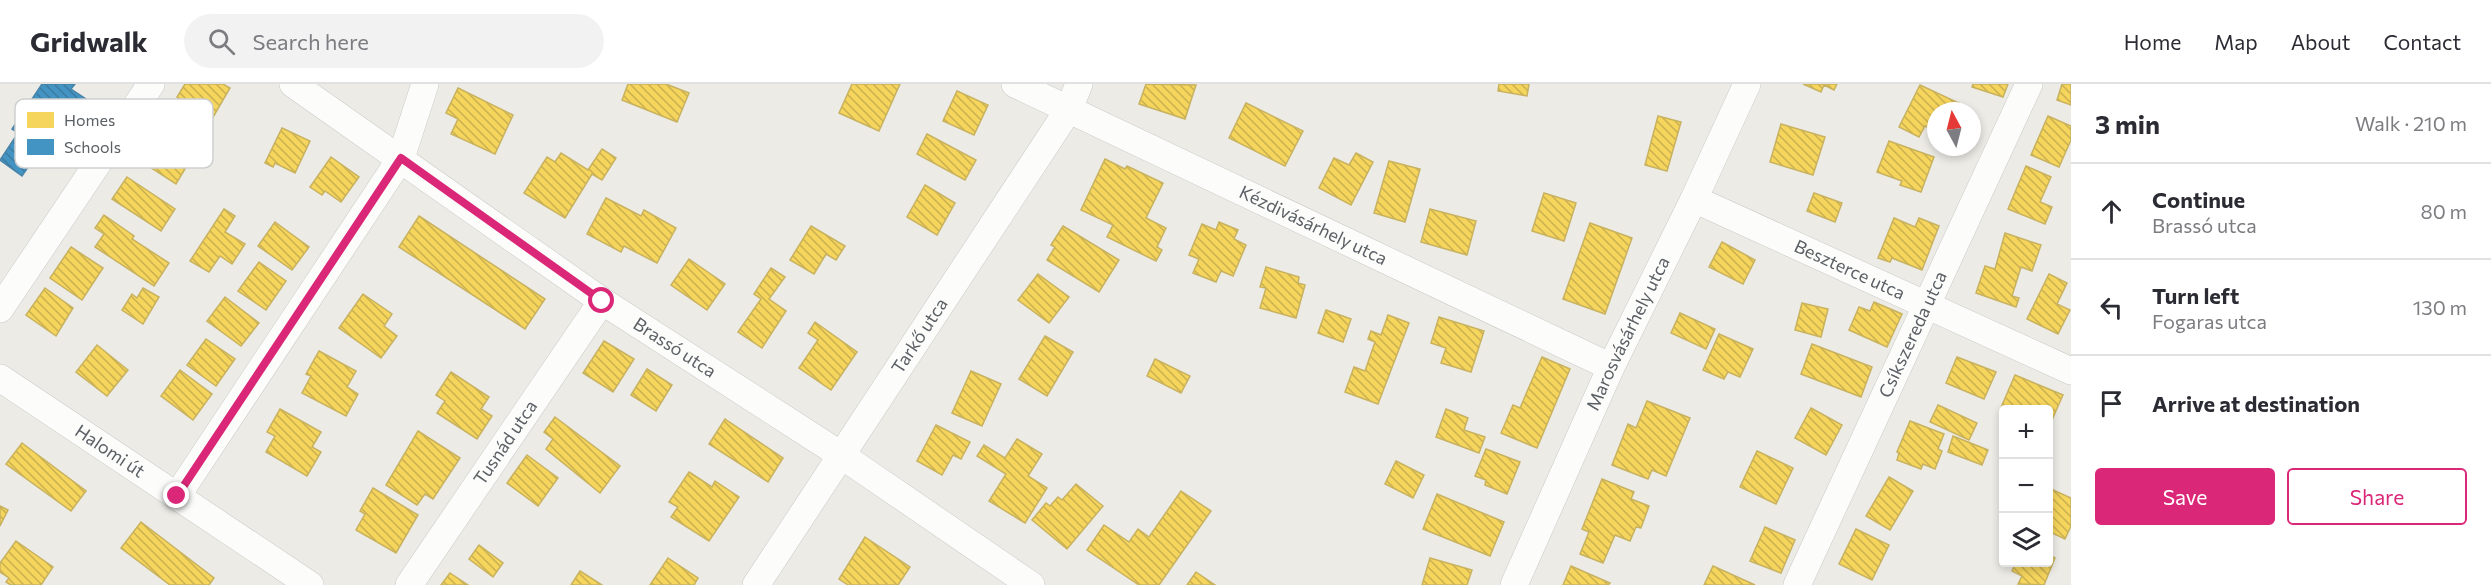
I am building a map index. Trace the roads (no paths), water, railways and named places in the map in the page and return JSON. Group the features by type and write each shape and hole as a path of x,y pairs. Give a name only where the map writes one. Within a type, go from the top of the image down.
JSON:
{"street":[{"path":"141,99 151,84"},
{"name":"Brassó utca","path":"293,84 602,301 841,455 1031,585"},
{"path":"177,496 401,158 425,84"},
{"name":"Kézdivásárhely utca","path":"1015,84 1611,367"},
{"name":"Tarkő utca","path":"756,585 1070,109 1079,84"},
{"name":"Marosvásárhely utca","path":"1514,585 1611,367 1694,199 1747,84"},
{"name":"Csíkszereda utca","path":"1797,585 2029,84"},
{"path":"0,309 95,168"},
{"name":"Beszterce utca","path":"1694,199 2071,371"},
{"name":"Tusnád utca","path":"409,585 602,301"},
{"name":"Halomi út","path":"0,378 310,585"}]}
